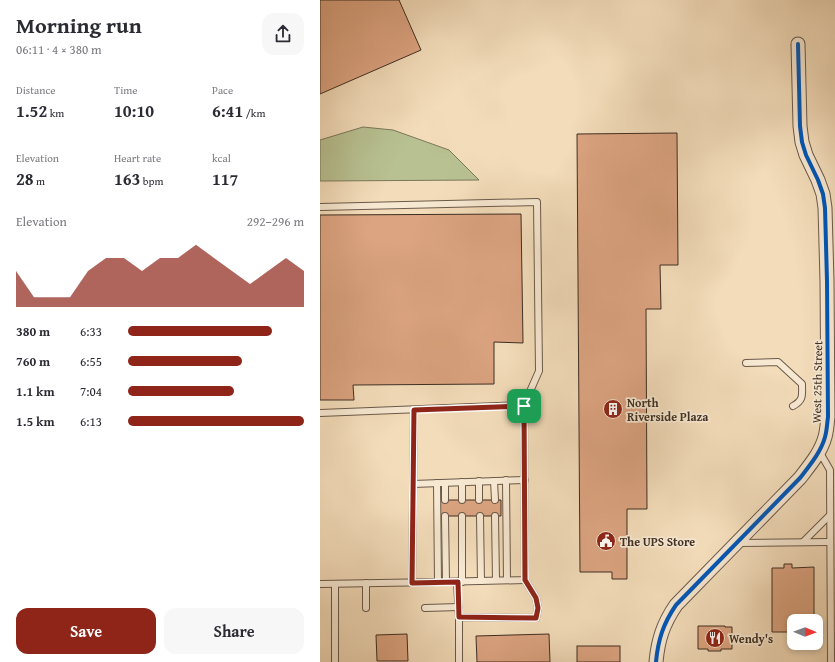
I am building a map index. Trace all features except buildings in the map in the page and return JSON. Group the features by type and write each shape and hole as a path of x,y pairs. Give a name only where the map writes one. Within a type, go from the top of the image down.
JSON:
{"street":[{"name":"West 25th Street","path":"656,662 659,640 663,627 678,602 800,478 812,463 825,437 828,417 831,281 823,194 802,142 800,126 798,44"}],"lane":[{"path":"320,207 537,202 540,371 524,406 525,580 536,598 538,608 536,618 459,617"},
{"path":"746,363 778,362 802,384 801,400 793,406"},
{"path":"320,413 524,406"},
{"path":"412,583 414,410"},
{"path":"819,451 830,470 831,662"},
{"path":"506,480 506,580"},
{"path":"413,484 525,480"},
{"path":"479,481 479,500"},
{"path":"494,481 495,500"},
{"path":"462,482 462,500"},
{"path":"437,483 438,582"},
{"path":"445,483 445,500"},
{"path":"804,542 830,515"},
{"path":"445,516 446,582"},
{"path":"459,662 458,607 462,516"},
{"path":"480,516 481,581"},
{"path":"495,516 496,580"},
{"path":"736,543 830,542"},
{"path":"320,584 525,580"},
{"path":"366,583 366,608"},
{"path":"335,584 336,662"},
{"path":"425,608 458,607"}],"green space":[{"path":"363,127 393,130 449,150 479,180 320,181 320,140"}],"cycle path":[{"path":"656,662 662,632 676,605 800,478 818,453 826,434 828,417 825,208 823,194 802,142 800,126 798,44"}],"place":[{"name":"North Riverside Plaza","path":"613,409"},
{"name":"The UPS Store","path":"606,541"},
{"name":"Wendy's","path":"715,638"}],"route":[{"path":"524,406 525,580 536,598 538,608 536,618 459,617 458,582 412,583 414,410 524,406"}]}
